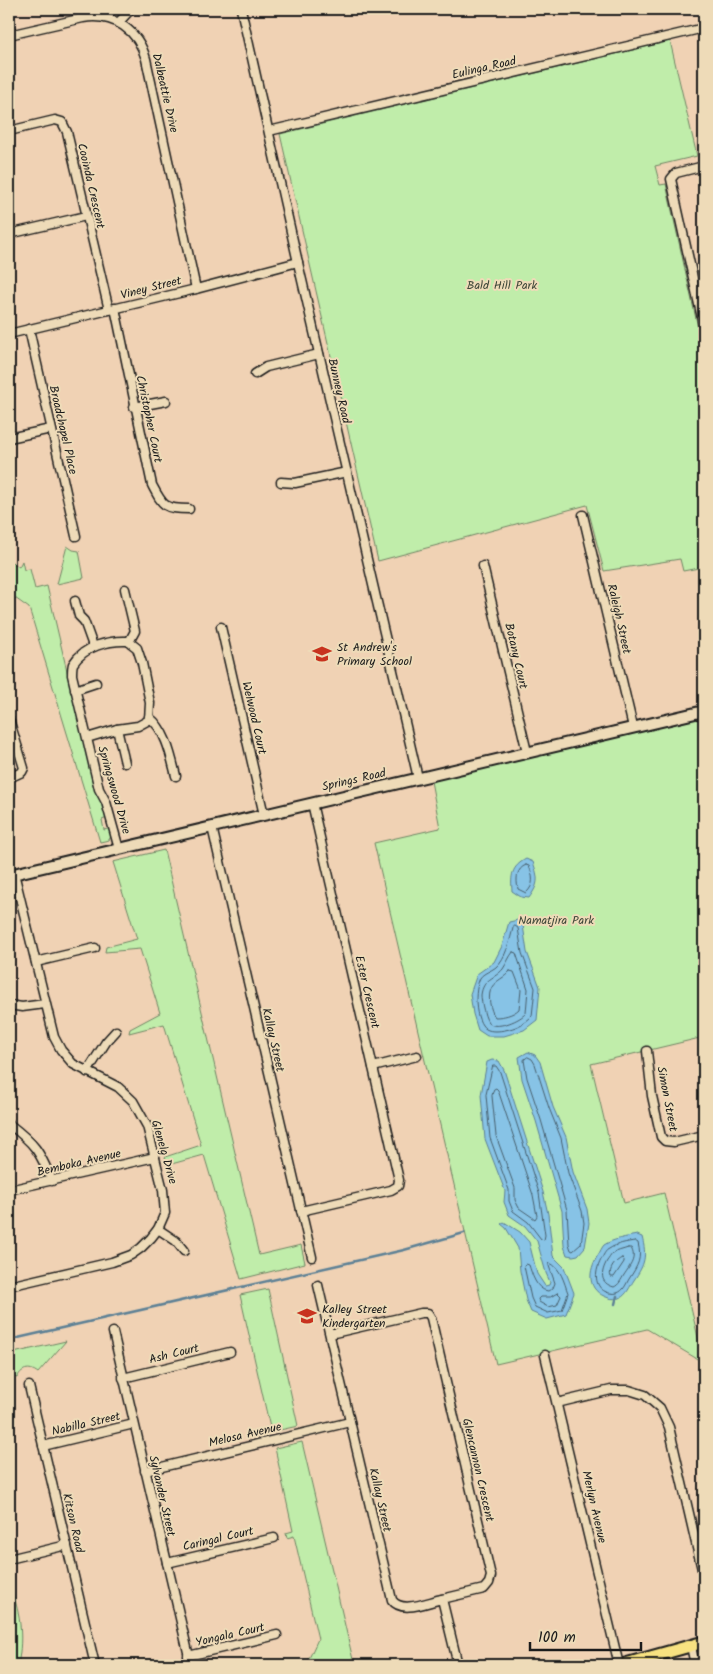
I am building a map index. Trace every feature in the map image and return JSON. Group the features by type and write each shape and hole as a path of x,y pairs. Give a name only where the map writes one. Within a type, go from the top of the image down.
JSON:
{"main road":[{"name":"Springs Road","path":"11,874 704,711"},
{"path":"621,1665 704,1642"}],"street":[{"path":"9,35 89,17 102,17 119,22 131,9"},
{"name":"Bunney Road","path":"243,9 298,262 418,778"},
{"name":"Dalbeattie Drive","path":"119,22 135,36 144,51 196,289"},
{"name":"Eulinga Road","path":"269,131 704,28"},
{"name":"Cooinda Crescent","path":"9,131 55,120 62,122 67,132 86,216 112,309"},
{"path":"704,166 676,173 671,179 704,327"},
{"path":"9,234 86,216"},
{"name":"Viney Street","path":"9,334 196,289 298,262"},
{"name":"Christopher Court","path":"112,309 152,485 160,502 172,509 189,509"},
{"name":"Broadchapel Place","path":"29,329 76,536"},
{"path":"255,374 266,367 319,354"},
{"path":"134,407 166,401"},
{"path":"9,438 51,428"},
{"path":"281,482 295,484 347,472"},
{"name":"Raleigh Street","path":"583,515 633,728"},
{"name":"Botany Court","path":"483,566 527,752"},
{"path":"125,589 136,633 129,642"},
{"path":"75,601 79,616 84,621 93,646 121,641 129,642 138,650 150,703 149,717 161,729 171,755 176,776"},
{"name":"Welwood Court","path":"221,627 264,814"},
{"name":"Springswood Drive","path":"93,646 72,665 72,675 99,789 106,802 118,849"},
{"path":"75,690 96,683"},
{"name":"Springswood Drive","path":"87,738 117,729 138,726 149,720 149,717"},
{"path":"9,719 24,768 22,772 9,778"},
{"path":"117,729 125,763"},
{"name":"Ester Crescent","path":"301,1211 401,1188 312,803"},
{"name":"Kallay Street","path":"212,827 312,1257"},
{"name":"Glenelg Drive","path":"9,1286 125,1258 141,1248 158,1229 165,1213 163,1190 155,1157 146,1126 133,1101 118,1087 73,1064 61,1050 54,1037 36,962 11,874"},
{"path":"36,962 95,948"},
{"path":"9,1005 22,1007 45,1004"},
{"path":"88,1072 106,1042 116,1030"},
{"name":"Simon Street","path":"647,1051 652,1096 661,1137 665,1141 674,1142 704,1137"},
{"path":"373,1066 417,1056"},
{"path":"9,1124 30,1141 38,1151 52,1181"},
{"name":"Bemboka Avenue","path":"9,1190 155,1157"},
{"path":"158,1229 176,1241 184,1251"},
{"name":"Kallay Street","path":"318,1285 392,1600 396,1605 404,1607 442,1599"},
{"name":"Glencannon Crescent","path":"330,1334 430,1310 491,1576 488,1586 484,1589 442,1599"},
{"name":"Sylvander Street","path":"113,1332 190,1665"},
{"name":"Ash Court","path":"123,1378 230,1352"},
{"name":"Merlyn Avenue","path":"546,1355 621,1665"},
{"name":"Kitson Road","path":"29,1386 95,1665"},
{"path":"557,1402 611,1390 630,1390 645,1395 660,1408 669,1428 704,1578"},
{"name":"Melosa Avenue","path":"145,1471 350,1422"},
{"name":"Nabilla Street","path":"43,1446 134,1424"},
{"name":"Caringal Court","path":"166,1563 274,1538"},
{"path":"9,1559 67,1545"},
{"path":"442,1599 458,1665"},
{"name":"Yongala Court","path":"188,1656 277,1635"},
{"path":"691,1646 696,1665"}],"green space":[{"name":"Bald Hill Park","path":"670,41 697,156 655,166 660,185 666,184 704,355 704,567 683,571 680,559 604,571 587,505 378,561 280,134"},
{"path":"67,546 79,551 84,578 57,584"},
{"path":"9,560 19,567 22,561 24,570 30,569 35,589 47,586 95,790 102,801 107,818 102,820 104,830 111,828 109,840 100,842 29,608 15,598 11,599 9,603"},
{"name":"Namatjira Park","path":"704,717 704,1037 591,1064 624,1203 664,1193 704,1363 647,1329 496,1364 374,843 440,828 431,781"},
{"path":"164,850 259,1255 301,1245 305,1263 241,1279 204,1155 168,1165 165,1157 201,1145 164,1024 129,1033 130,1029 160,1013 140,949 105,952 106,947 137,939 113,862"},
{"path":"268,1289 298,1426 271,1432 240,1295"},
{"path":"66,1341 38,1373 28,1369 21,1372 17,1378 9,1375 9,1354"},
{"path":"302,1442 354,1664 351,1665 306,1665 318,1639 294,1536 287,1538 286,1533 293,1531 275,1448"},
{"path":"9,1582 20,1623 21,1643 18,1665 9,1665"}],"water":[{"path":"526,859 533,862 537,877 535,889 529,898 521,897 512,891 513,872 517,865"},
{"path":"518,920 523,925 527,952 540,987 537,1020 524,1030 504,1036 487,1036 478,1030 470,994 477,974 494,962 502,946 509,922"},
{"path":"528,1052 535,1055 540,1062 553,1107 566,1137 573,1172 587,1209 589,1223 585,1247 578,1255 567,1255 564,1246 562,1211 522,1079 519,1057"},
{"path":"492,1060 499,1061 504,1070 543,1192 548,1214 553,1256 564,1267 574,1293 566,1314 547,1319 531,1312 526,1300 520,1271 518,1248 506,1228 501,1224 504,1222 520,1232 529,1242 537,1274 545,1286 549,1285 550,1282 537,1241 525,1226 509,1215 504,1202 505,1191 485,1139 481,1095 487,1062"},
{"path":"637,1235 642,1237 645,1255 638,1274 622,1297 612,1299 602,1295 593,1286 591,1274 592,1267 602,1247 620,1238"}],"waterway":[{"path":"9,1340 404,1250 464,1233"},
{"path":"615,1304 617,1296"}],"place":[{"name":"St Andrew's Primary School","path":"322,654"},
{"name":"Kalley Street Kindergarten","path":"307,1316"}]}
